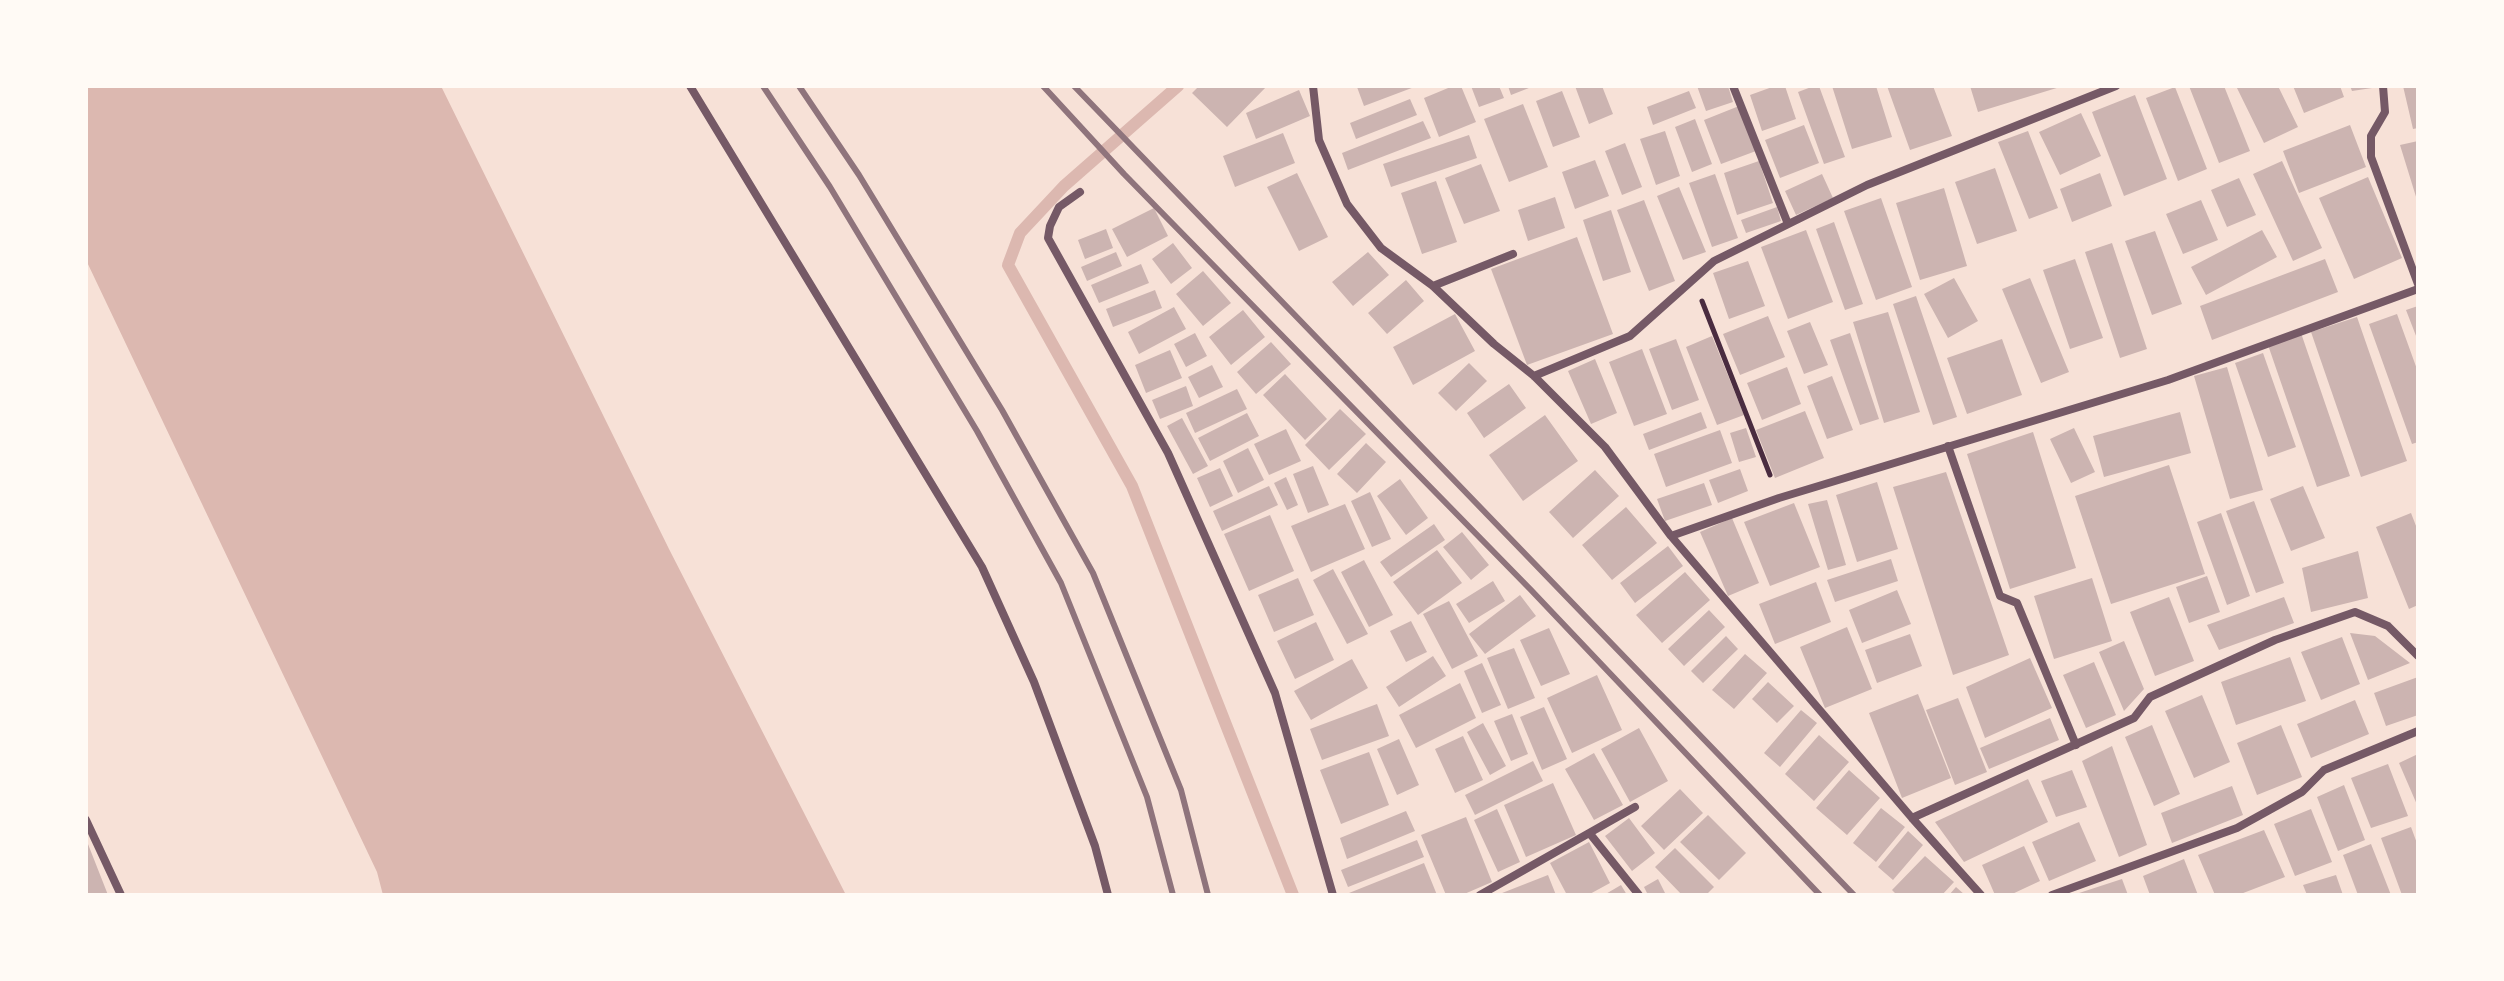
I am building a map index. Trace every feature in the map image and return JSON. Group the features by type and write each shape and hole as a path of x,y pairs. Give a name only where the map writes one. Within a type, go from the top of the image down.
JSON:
{"street":[{"path":"690,86 982,567 1034,682 1095,846 1108,895"},
{"path":"1313,86 1319,140 1347,204 1381,248 1433,286 1494,344 1534,376 1605,447 1671,536 1981,895"},
{"path":"1733,86 1788,224"},
{"path":"1534,376 1630,336 1714,261 1788,224 1867,185 2116,86"},
{"path":"1671,536 1779,498 2168,380 2418,286 2371,157 2371,136 2385,112 2383,86"},
{"path":"1080,192 1059,207 1048,238 1168,453 1275,693 1333,895"},
{"path":"1433,286 1513,254"},
{"path":"1948,446 2000,596 2017,603 2076,745"},
{"path":"1912,818 2134,718 2150,697 2275,640 2355,612 2388,626 2418,656"},
{"path":"2052,895 2237,828 2302,792 2324,770 2418,731"},
{"path":"1480,895 1591,835 1635,807"},
{"path":"86,820 121,895"},
{"path":"1591,835 1639,895"}],"path":[{"path":"1693,279 1779,498"}],"shaded area":[{"path":"86,86 441,86 669,549 846,895 383,895 377,872 86,260"}],"building":[{"path":"1199,86 1267,86 1227,127 1192,93"},
{"path":"1417,86 1364,106 1357,87"},
{"path":"1453,86 1461,86 1476,122 1439,137 1424,98"},
{"path":"1471,86 1499,86 1504,98 1479,107"},
{"path":"1508,86 1534,86 1511,95"},
{"path":"1575,86 1602,86 1613,114 1589,124"},
{"path":"1697,86 1728,86 1733,102 1706,111"},
{"path":"1775,86 1785,86 1796,119 1762,131 1750,95"},
{"path":"1819,86 1845,157 1824,164 1798,92"},
{"path":"1832,86 1876,86 1892,137 1852,149"},
{"path":"1887,86 1933,86 1952,136 1910,150"},
{"path":"1970,86 2060,86 2060,87 1978,112"},
{"path":"2189,86 2224,86 2250,151 2219,163"},
{"path":"2236,86 2278,86 2298,127 2264,143"},
{"path":"2293,86 2340,86 2344,97 2304,113"},
{"path":"2350,86 2372,86 2372,88 2352,91"},
{"path":"2403,86 2418,86 2418,128 2413,129"},
{"path":"2175,87 2207,169 2178,181 2146,98"},
{"path":"1299,90 1310,116 1256,139 1246,113"},
{"path":"1562,91 1580,137 1553,147 1536,101"},
{"path":"1689,91 1696,108 1653,125 1647,107"},
{"path":"2135,95 2167,179 2124,196 2092,112"},
{"path":"1410,99 1417,115 1356,139 1350,123"},
{"path":"1523,104 1548,167 1509,182 1484,119"},
{"path":"1739,106 1756,151 1721,164 1704,120"},
{"path":"2081,113 2101,156 2060,175 2039,132"},
{"path":"1695,119 1712,164 1692,172 1675,127"},
{"path":"1423,121 1431,138 1348,170 1342,153"},
{"path":"1804,125 1819,163 1780,178 1765,140"},
{"path":"2350,125 2366,167 2299,193 2283,151"},
{"path":"1665,131 1680,176 1656,185 1640,139"},
{"path":"2028,131 2058,208 2029,219 1998,142"},
{"path":"1283,133 1295,163 1235,187 1223,156"},
{"path":"1469,135 1477,158 1391,187 1383,164"},
{"path":"2418,141 2418,200 2417,200 2400,145"},
{"path":"1625,143 1642,187 1622,195 1605,151"},
{"path":"1595,160 1609,196 1575,209 1562,172"},
{"path":"1759,161 1773,203 1737,215 1724,173"},
{"path":"2282,161 2322,248 2293,261 2253,174"},
{"path":"1481,164 1500,211 1464,224 1445,178"},
{"path":"1995,168 2017,231 1977,244 1955,182"},
{"path":"1297,173 1328,237 1299,251 1267,187"},
{"path":"2100,173 2112,206 2072,222 2060,189"},
{"path":"1715,174 1738,238 1712,247 1689,183"},
{"path":"1822,174 1833,198 1796,215 1785,191"},
{"path":"2368,177 2402,258 2354,279 2319,198"},
{"path":"2239,178 2256,215 2227,227 2211,190"},
{"path":"1436,181 1457,242 1422,254 1401,193"},
{"path":"1679,187 1706,252 1683,260 1657,196"},
{"path":"1944,188 1967,266 1920,280 1896,203"},
{"path":"1555,197 1565,228 1528,241 1518,210"},
{"path":"1881,198 1912,287 1876,300 1844,211"},
{"path":"1644,200 1675,281 1649,291 1617,210"},
{"path":"2201,200 2218,240 2183,254 2166,214"},
{"path":"1777,207 1781,221 1746,233 1741,220"},
{"path":"1154,208 1168,236 1127,257 1112,229"},
{"path":"1611,210 1631,272 1603,281 1583,220"},
{"path":"1834,222 1863,304 1845,310 1816,229"},
{"path":"1106,229 1113,248 1085,259 1078,240"},
{"path":"1806,230 1833,302 1788,319 1761,247"},
{"path":"2262,230 2277,257 2206,295 2191,267"},
{"path":"2155,231 2182,304 2152,315 2125,241"},
{"path":"1577,237 1613,334 1527,365 1491,269"},
{"path":"1173,243 1192,268 1171,284 1152,259"},
{"path":"2112,243 2147,349 2120,358 2085,252"},
{"path":"1116,252 1122,266 1087,281 1081,267"},
{"path":"1368,252 1389,275 1353,306 1332,282"},
{"path":"2075,259 2103,338 2070,349 2043,270"},
{"path":"2325,259 2338,292 2212,340 2200,306"},
{"path":"1748,261 1765,306 1729,319 1713,273"},
{"path":"1141,264 1149,283 1099,303 1091,285"},
{"path":"1203,271 1231,303 1203,326 1176,294"},
{"path":"1954,278 1978,321 1948,338 1924,294"},
{"path":"2030,278 2069,372 2041,383 2002,289"},
{"path":"1406,280 1424,301 1387,334 1368,313"},
{"path":"1155,290 1162,308 1113,327 1106,309"},
{"path":"1916,296 1957,417 1933,425 1893,304"},
{"path":"2418,306 2418,341 2406,310"},
{"path":"1174,307 1186,329 1139,354 1128,332"},
{"path":"1243,310 1265,337 1231,365 1209,337"},
{"path":"1888,312 1920,412 1884,423 1853,322"},
{"path":"1455,314 1475,351 1413,385 1393,347"},
{"path":"2397,314 2418,372 2418,442 2412,444 2369,324"},
{"path":"1768,316 1785,357 1740,375 1723,334"},
{"path":"2357,317 2407,461 2361,477 2311,332"},
{"path":"1810,322 1828,365 1804,374 1787,331"},
{"path":"1195,333 1207,356 1186,367 1174,344"},
{"path":"1850,333 1879,419 1860,425 1830,340"},
{"path":"2301,333 2350,476 2317,487 2268,345"},
{"path":"1712,336 1744,415 1717,425 1686,347"},
{"path":"1676,339 1699,400 1672,410 1649,349"},
{"path":"2002,339 2022,395 1967,414 1947,358"},
{"path":"1271,342 1291,364 1256,394 1237,372"},
{"path":"1642,349 1667,414 1634,426 1609,362"},
{"path":"1170,350 1182,378 1146,393 1135,365"},
{"path":"2263,353 2296,447 2268,457 2235,363"},
{"path":"1595,359 1617,413 1591,424 1568,371"},
{"path":"1469,363 1487,381 1456,411 1438,393"},
{"path":"1212,365 1223,387 1199,398 1188,377"},
{"path":"1787,367 1801,404 1762,420 1747,383"},
{"path":"2227,367 2263,490 2230,499 2194,376"},
{"path":"1285,374 1327,419 1305,440 1263,395"},
{"path":"1832,376 1853,430 1827,439 1807,386"},
{"path":"1509,384 1526,408 1484,438 1467,413"},
{"path":"1186,386 1193,406 1160,419 1152,400"},
{"path":"1237,389 1247,409 1195,433 1186,413"},
{"path":"1340,409 1366,434 1329,470 1305,445"},
{"path":"1805,411 1824,458 1775,478 1756,430"},
{"path":"1701,412 1707,428 1649,450 1643,434"},
{"path":"2180,412 2191,453 2104,477 2093,436"},
{"path":"1247,413 1259,436 1210,461 1198,438"},
{"path":"1545,415 1578,461 1523,501 1489,455"},
{"path":"1182,418 1208,466 1193,474 1167,426"},
{"path":"1746,428 1756,457 1739,462 1730,433"},
{"path":"2074,428 2095,472 2071,483 2050,439"},
{"path":"1286,429 1301,461 1269,475 1254,444"},
{"path":"1720,430 1732,463 1666,487 1654,454"},
{"path":"2033,432 2076,568 2010,589 1967,454"},
{"path":"1366,443 1386,462 1357,493 1337,474"},
{"path":"1248,448 1264,480 1238,493 1223,461"},
{"path":"2169,465 2205,574 2111,604 2075,496"},
{"path":"1313,466 1329,505 1308,513 1293,474"},
{"path":"1220,468 1233,496 1210,507 1197,478"},
{"path":"1740,469 1748,491 1718,503 1709,480"},
{"path":"1595,470 1619,496 1573,538 1549,512"},
{"path":"1946,472 2009,655 1953,675 1893,487"},
{"path":"1286,477 1298,505 1287,510 1274,483"},
{"path":"1400,479 1428,518 1406,535 1377,496"},
{"path":"1877,482 1898,549 1857,562 1836,495"},
{"path":"1704,483 1712,505 1665,521 1657,499"},
{"path":"1269,486 1278,505 1222,531 1213,511"},
{"path":"2303,486 2325,538 2291,551 2270,499"},
{"path":"1370,492 1391,539 1372,547 1351,501"},
{"path":"1827,500 1846,565 1828,570 1808,504"},
{"path":"2254,501 2284,583 2256,593 2226,511"},
{"path":"1794,503 1820,567 1770,586 1744,522"},
{"path":"1345,504 1365,549 1311,572 1291,526"},
{"path":"1626,507 1657,543 1612,580 1582,545"},
{"path":"2221,513 2250,596 2227,605 2197,522"},
{"path":"2411,513 2418,531 2418,605 2409,609 2376,527"},
{"path":"1270,515 1294,571 1249,591 1224,534"},
{"path":"1732,518 1759,583 1728,596 1700,532"},
{"path":"1434,524 1445,540 1391,577 1380,562"},
{"path":"1462,532 1489,565 1471,580 1443,547"},
{"path":"1668,546 1683,566 1635,603 1620,583"},
{"path":"1437,550 1462,583 1418,615 1393,582"},
{"path":"2358,551 2368,598 2311,612 2302,568"},
{"path":"1891,559 1898,581 1835,602 1827,580"},
{"path":"1364,560 1393,615 1369,627 1341,572"},
{"path":"1333,569 1368,634 1347,644 1313,580"},
{"path":"1685,572 1710,600 1662,643 1636,615"},
{"path":"2207,576 2220,612 2189,623 2176,587"},
{"path":"1298,578 1314,615 1274,632 1258,595"},
{"path":"2092,578 2112,641 2054,659 2034,596"},
{"path":"1493,581 1505,601 1469,623 1456,604"},
{"path":"1816,582 1831,622 1775,644 1759,604"},
{"path":"1897,590 1911,624 1862,643 1849,610"},
{"path":"1520,595 1536,616 1485,654 1469,634"},
{"path":"2169,597 2194,661 2155,676 2130,612"},
{"path":"2284,597 2294,623 2219,650 2207,625"},
{"path":"1449,601 1478,656 1452,669 1423,614"},
{"path":"1709,610 1725,627 1684,666 1668,649"},
{"path":"1411,621 1427,652 1406,662 1390,631"},
{"path":"1316,622 1334,660 1295,679 1277,641"},
{"path":"1847,627 1872,689 1825,708 1800,647"},
{"path":"1549,628 1570,674 1541,686 1520,640"},
{"path":"2350,633 2375,636 2410,663 2368,680"},
{"path":"1910,634 1922,666 1877,683 1865,650"},
{"path":"1726,636 1738,649 1703,683 1691,671"},
{"path":"2342,637 2360,684 2321,700 2301,652"},
{"path":"2124,641 2144,689 2124,711 2099,652"},
{"path":"1514,648 1535,698 1508,709 1487,658"},
{"path":"1745,654 1767,673 1734,709 1712,690"},
{"path":"1433,656 1446,676 1399,707 1386,687"},
{"path":"2290,657 2306,701 2236,725 2221,682"},
{"path":"2030,658 2052,708 1985,738 1966,687"},
{"path":"1352,659 1368,688 1311,720 1294,691"},
{"path":"2094,662 2116,715 2086,728 2063,675"},
{"path":"1482,663 1501,705 1482,713 1464,671"},
{"path":"1597,675 1622,730 1572,753 1547,698"},
{"path":"2418,677 2418,715 2386,726 2374,693"},
{"path":"1768,682 1794,706 1777,723 1752,699"},
{"path":"1460,683 1476,718 1416,748 1399,715"},
{"path":"1918,694 1951,778 1902,798 1869,713"},
{"path":"2202,695 2230,762 2194,778 2165,711"},
{"path":"1958,698 1987,772 1955,785 1926,710"},
{"path":"2355,700 2369,734 2311,758 2297,724"},
{"path":"1377,704 1389,736 1322,760 1310,729"},
{"path":"1544,707 1567,759 1542,770 1520,717"},
{"path":"1801,710 1817,723 1780,767 1764,753"},
{"path":"1512,714 1528,754 1511,761 1494,721"},
{"path":"2050,718 2059,740 1989,769 1980,748"},
{"path":"1483,723 1506,766 1490,775 1467,732"},
{"path":"2152,725 2180,794 2154,806 2125,737"},
{"path":"2281,725 2302,777 2257,795 2237,743"},
{"path":"1639,728 1668,781 1630,802 1601,749"},
{"path":"1819,735 1849,762 1814,801 1785,774"},
{"path":"1463,736 1483,780 1455,793 1435,749"},
{"path":"1399,739 1419,785 1397,795 1377,749"},
{"path":"2112,746 2147,845 2119,857 2082,761"},
{"path":"1369,752 1389,805 1341,824 1320,770"},
{"path":"1594,753 1623,805 1594,820 1565,769"},
{"path":"2418,754 2418,807 2399,763"},
{"path":"1533,761 1543,781 1475,815 1465,795"},
{"path":"2388,764 2408,816 2371,828 2351,778"},
{"path":"1849,770 1880,798 1847,835 1816,808"},
{"path":"2072,770 2087,807 2056,817 2041,781"},
{"path":"2028,779 2048,822 1964,862 1935,822"},
{"path":"1553,783 1576,835 1526,857 1504,805"},
{"path":"2344,785 2365,840 2338,851 2317,797"},
{"path":"2232,786 2243,815 2172,843 2161,813"},
{"path":"1680,789 1703,813 1664,850 1641,826"},
{"path":"1881,808 1905,827 1876,862 1853,843"},
{"path":"1497,809 1520,862 1498,872 1474,820"},
{"path":"2311,809 2332,862 2295,876 2274,824"},
{"path":"1406,811 1415,831 1347,859 1340,838"},
{"path":"1708,815 1746,853 1719,880 1680,842"},
{"path":"1466,817 1492,882 1462,895 1446,895 1421,835"},
{"path":"1629,818 1655,853 1632,871 1605,836"},
{"path":"2079,822 2096,861 2049,881 2032,842"},
{"path":"2411,827 2418,846 2418,895 2402,895 2381,838"},
{"path":"2264,830 2285,877 2238,895 2215,895 2198,855"},
{"path":"1908,831 1923,845 1893,880 1878,867"},
{"path":"86,839 108,895 86,895"},
{"path":"1417,840 1424,857 1348,887 1341,870"},
{"path":"1589,842 1610,883 1588,895 1567,895 1550,863"},
{"path":"2371,844 2391,895 2358,895 2343,855"},
{"path":"2024,846 2040,881 2010,895 1995,895 1982,865"},
{"path":"1675,848 1714,887 1706,895 1682,895 1655,867"},
{"path":"1925,856 1954,882 1942,895 1897,895 1892,890"},
{"path":"2184,859 2198,895 2150,895 2143,876"},
{"path":"1424,863 1437,895 1344,895"},
{"path":"1548,875 1556,895 1497,895"},
{"path":"2336,875 2343,895 2307,895 2303,885"},
{"path":"1658,879 1666,895 1648,895 1644,887"},
{"path":"2122,879 2128,895 2076,895 2076,894"},
{"path":"1621,885 1627,895 1604,895"},
{"path":"1956,887 1965,895 1949,895"}],"waterway":[{"path":"1178,86 1064,186 1020,233 1008,265 1132,486 1293,895"}],"railway":[{"path":"763,86 830,187 977,431 1061,583 1147,797 1173,895"},
{"path":"799,86 859,175 1002,410 1093,573 1181,790 1208,895"},
{"path":"1043,86 1124,174 1531,590 1820,895"},
{"path":"1074,86 1854,895"}]}
